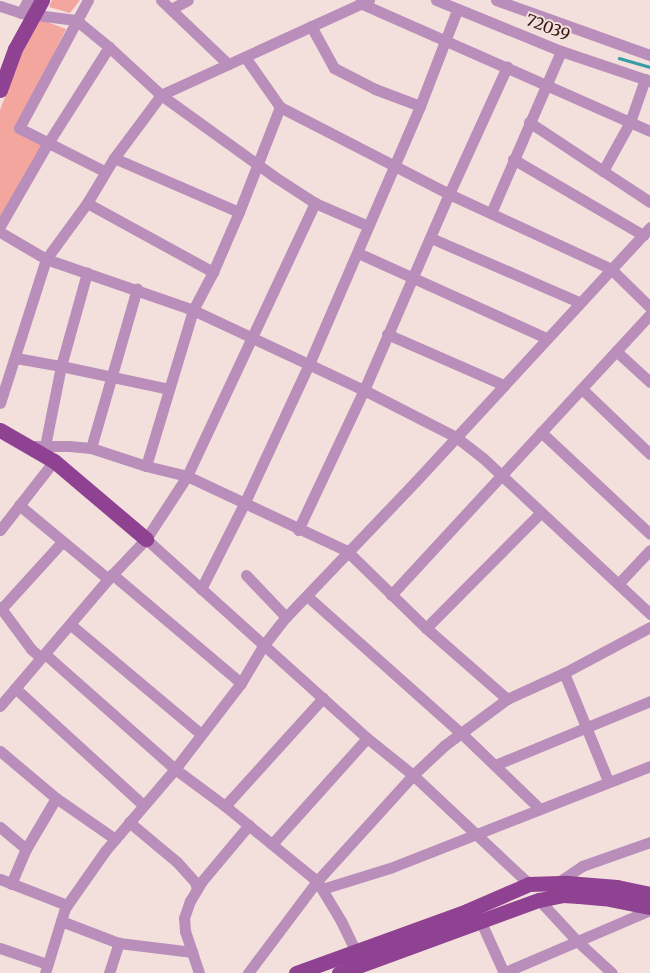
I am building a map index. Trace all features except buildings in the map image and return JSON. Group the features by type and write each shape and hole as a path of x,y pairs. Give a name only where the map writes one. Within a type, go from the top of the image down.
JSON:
{"main road":[{"path":"0,90 31,6"},
{"path":"2,432 54,461 146,539"},
{"path":"296,973 499,899 529,884 567,883 617,887 650,894"},
{"path":"344,972 480,920 539,900 562,896 604,898 650,909"}],"street":[{"path":"88,0 20,128 104,171"},
{"path":"161,0 228,64"},
{"path":"171,9 188,0"},
{"name":"72039","path":"436,0 561,51 647,80"},
{"path":"496,0 526,5 650,55"},
{"path":"0,403 16,358 46,259 86,203 104,171 161,95 365,1 445,40 548,84 650,131"},
{"path":"0,6 31,6 76,20 109,47 161,95 257,164 315,204 368,226"},
{"path":"201,589 244,504 358,252 420,106 457,10"},
{"path":"311,26 334,68 376,89 420,106"},
{"path":"0,246 1,231 48,143 109,47"},
{"path":"490,213 561,51"},
{"path":"245,57 280,107 449,194 611,268 650,307"},
{"path":"298,530 364,390 449,194 507,68"},
{"path":"603,171 630,122 647,80"},
{"path":"146,466 193,310 213,272 239,212 280,107"},
{"path":"529,122 650,202"},
{"path":"114,158 239,212"},
{"path":"0,948 46,969 67,905 115,839 175,769 241,683 263,646 286,616 456,437 646,231 513,159"},
{"path":"86,203 213,272"},
{"path":"0,706 110,577 146,539 187,476 315,204"},
{"path":"1,231 46,259 193,310 252,340 364,390 456,437 502,475 650,614"},
{"path":"431,238 579,302"},
{"path":"358,252 546,338"},
{"path":"45,446 61,366 87,273"},
{"path":"91,448 137,289"},
{"path":"392,594 650,314"},
{"path":"387,334 504,384"},
{"path":"616,351 650,382"},
{"path":"16,358 169,389"},
{"path":"582,389 650,454"},
{"path":"541,432 650,534"},
{"path":"30,446 91,448 146,466 187,476 298,530 347,551 426,628 507,699"},
{"path":"0,530 54,461"},
{"path":"19,505 62,542 110,577 241,683"},
{"path":"426,628 541,512"},
{"path":"146,539 367,738 413,775 529,884"},
{"path":"62,542 1,608 31,648 43,656 175,769 225,806 320,885 356,952"},
{"path":"619,583 650,550"},
{"path":"246,575 286,616"},
{"path":"307,596 461,733 539,808"},
{"path":"71,624 201,734"},
{"path":"248,973 413,775 461,733 507,699 564,672 650,626"},
{"path":"564,672 608,781"},
{"path":"15,688 143,805"},
{"path":"225,806 323,698"},
{"path":"495,765 650,700"},
{"path":"272,844 367,738"},
{"path":"0,751 56,798 115,839"},
{"path":"320,885 390,868 650,766"},
{"path":"11,884 26,849 56,798"},
{"path":"130,822 177,862 195,882 197,889"},
{"path":"198,973 184,918 197,889 249,826"},
{"path":"0,827 26,849"},
{"path":"555,884 582,866 650,842"},
{"path":"0,879 67,905"},
{"path":"539,900 577,941 612,973"},
{"path":"480,920 504,973 650,909"},
{"path":"61,921 119,943 192,952"},
{"path":"109,973 119,943"}],"shaded area":[{"path":"52,0 80,0 70,13 49,7"},
{"path":"42,20 66,29 18,126 43,143 0,217 0,110 33,25"}],"waterway":[{"path":"619,58 650,67"}]}
